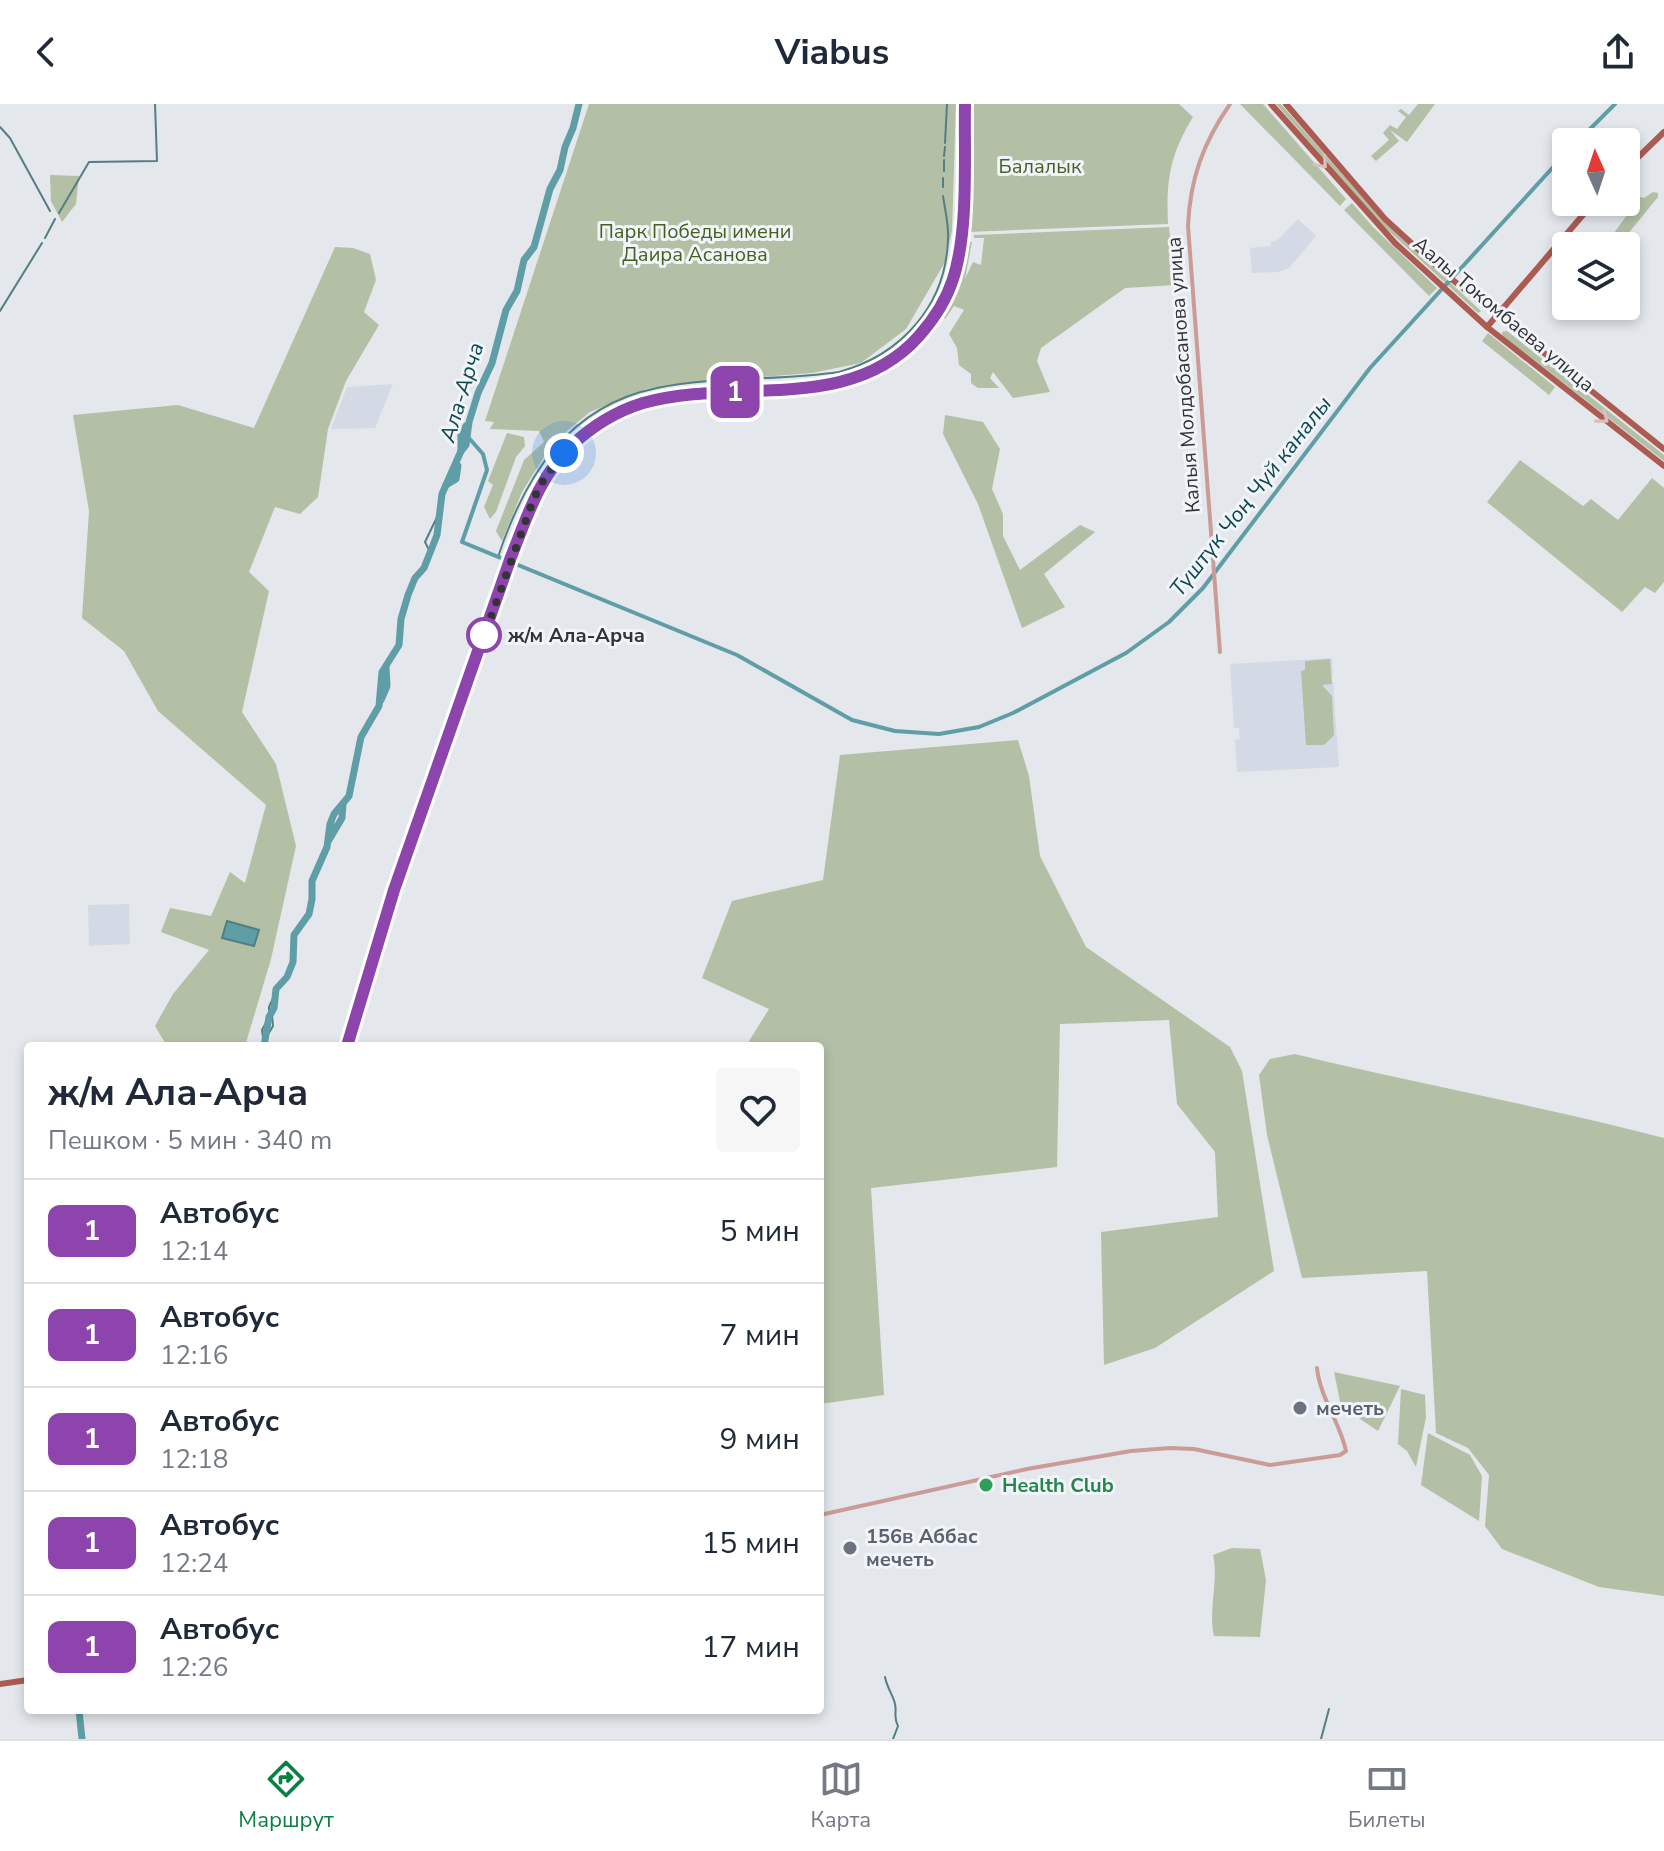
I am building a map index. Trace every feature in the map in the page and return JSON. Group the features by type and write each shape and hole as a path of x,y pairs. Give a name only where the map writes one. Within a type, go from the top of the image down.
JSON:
{"main road":[{"path":"348,1042 394,890 510,561 534,498 557,461 589,431 640,404 675,396 805,388 846,381 885,365 913,343 938,311 957,266 962,218 965,104"},
{"name":"Аалы Токомбаева улица","path":"1271,104 1378,226 1437,281 1487,327 1664,466"},
{"name":"Аалы Токомбаева улица","path":"1286,104 1385,219 1444,273 1496,318 1664,449"},
{"path":"1640,155 1664,132"},
{"path":"1487,327 1582,216"},
{"path":"0,1684 24,1681"}],"street":[{"name":"Калыя Молдобасанова улица","path":"1220,652 1188,226 1191,185 1197,163 1209,136 1230,104"},
{"path":"824,1514 1027,1469 1131,1451 1194,1449 1270,1465 1340,1455 1346,1451 1344,1441 1319,1384 1317,1368"}],"shaded area":[{"path":"1298,219 1316,236 1289,268 1279,272 1252,273 1250,248 1271,246 1271,242 1279,239"},
{"path":"393,384 375,428 331,429 347,387"},
{"path":"1332,658 1333,675 1330,678 1333,682 1339,767 1237,772 1235,740 1240,739 1239,728 1234,728 1230,664"},
{"path":"129,904 130,944 89,946 88,905"}],"green space":[{"name":"Парк Победы имени Даира Асанова","path":"589,104 956,104 952,231 945,262 906,329 861,363 812,373 646,389 590,412 567,431 544,457 522,492 502,541 496,531 524,460 544,442 539,431 490,429 494,422 485,421"},
{"name":"Балалык","path":"972,104 1179,104 1193,117 1179,143 1171,168 1168,224 968,232"},
{"path":"1240,104 1263,104 1346,199 1340,206"},
{"path":"1276,104 1281,104 1383,221 1481,311 1478,313 1379,222"},
{"path":"1418,104 1435,104 1407,142 1390,130 1399,141 1376,161 1371,156 1389,140 1383,133 1390,125 1397,129 1406,117 1398,111 1401,109 1409,115"},
{"path":"50,175 79,176 76,204 62,222 51,201"},
{"path":"1653,192 1658,193 1629,232 1615,232 1626,216 1640,216 1640,197"},
{"path":"1352,203 1437,288 1429,296 1344,210"},
{"path":"1169,227 1175,285 1125,288 1041,348 1037,361 1050,392 1013,398 993,372 990,378 999,388 978,388 971,383 971,374 959,365 957,348 949,334 964,310 954,306 945,319 943,317 969,242 972,242 965,279 973,262 981,265 984,238 974,238 974,235"},
{"path":"335,247 353,248 370,254 376,280 364,312 379,325 346,381 328,429 318,497 300,514 275,507 249,572 269,591 242,712 276,764 296,846 271,959 246,1042 165,1042 155,1026 173,994 209,950 161,932 170,908 211,916 230,872 245,883 266,805 158,711 124,651 82,618 89,511 73,415 178,405 254,428"},
{"path":"1507,331 1664,455 1664,461 1502,335"},
{"path":"1488,333 1555,387 1549,395 1482,341"},
{"path":"945,415 983,422 1000,449 992,489 1003,514 1003,536 1020,570 1080,525 1095,532 1044,574 1065,607 1022,628 978,504 943,434"},
{"path":"507,433 524,437 525,446 516,457 496,512 490,519 484,507 493,485 488,481"},
{"path":"1520,460 1583,506 1591,499 1618,520 1652,478 1664,488 1664,582 1655,593 1645,587 1622,612 1487,502"},
{"path":"1330,659 1332,684 1322,685 1332,696 1334,735 1324,745 1306,745 1301,671 1305,670 1305,661"},
{"path":"1018,740 1029,776 1040,856 1086,947 1230,1047 1242,1071 1274,1271 1155,1348 1104,1365 1101,1232 1218,1217 1215,1152 1177,1104 1169,1020 1060,1024 1057,1167 871,1188 884,1395 824,1403 824,1042 748,1042 769,1009 702,978 732,901 823,880 840,755"},
{"path":"1295,1054 1664,1138 1664,1596 1599,1587 1502,1549 1485,1526 1489,1475 1468,1448 1436,1433 1427,1271 1302,1278 1267,1135 1259,1075 1270,1059"},
{"path":"1334,1372 1400,1386 1378,1431 1341,1406"},
{"path":"1401,1389 1425,1395 1426,1417 1416,1467 1407,1451 1398,1444"},
{"path":"1428,1433 1470,1455 1482,1476 1479,1521 1421,1485"},
{"path":"1232,1548 1260,1549 1266,1580 1260,1637 1214,1636 1213,1555"}],"water":[{"path":"227,921 259,930 254,946 222,938"}],"waterway":[{"path":"59,213 89,162 157,161 155,104"},
{"name":"Ала-Арча","path":"265,1042 276,989 287,977 293,962 294,935 309,914 312,881 327,847 330,824 349,796 361,737 379,706 382,672 399,645 401,619 408,595 415,578 424,568 437,535 442,494 466,445 478,393 492,363 506,310 517,291 524,260 534,247 579,104"},
{"path":"945,143 947,104"},
{"name":"Түштүк Чоң Чүй каналы","path":"1591,128 1615,104"},
{"path":"0,127 10,138 50,211"},
{"path":"944,156 945,147"},
{"path":"944,160 944,171"},
{"name":"Түштүк Чоң Чүй каналы","path":"468,437 483,454 487,470 462,542 737,655 852,720 895,731 939,734 979,727 1013,713 1126,653 1169,622 1203,588 1370,368 1552,168"},
{"path":"943,178 943,187"},
{"path":"498,557 509,527 537,473 554,449 598,411 626,397 679,384 839,372 882,353 900,340 916,324 939,286 948,239 943,196"},
{"path":"45,238 55,219"},
{"path":"0,311 42,243"},
{"path":"461,451 461,435 466,426"},
{"path":"446,485 456,479 458,466"},
{"path":"430,552 425,542 439,513"},
{"path":"381,700 387,686 386,667"},
{"path":"329,840 342,818 343,804"},
{"name":"Ала-Арча","path":"333,817 334,832"},
{"name":"Ала-Арча","path":"264,1042 262,1030 274,996"},
{"path":"266,1038 273,1026 272,1015"},
{"path":"885,1677 894,1701 898,1726 893,1739"},
{"path":"1321,1739 1329,1709"},
{"name":"Ала-Арча","path":"79,1714 82,1739"}],"bus line":[{"name":"1","path":"348,1042 394,890 511,557 544,479 564,453 589,431 640,404 690,395 835,384 867,375 903,352 938,311 957,266 962,218 965,104"}],"place":[{"name":"ж/м Ала-Арча","path":"484,635"},
{"name":"мечеть","path":"1300,1408"},
{"name":"Health Club","path":"986,1485"},
{"name":"156в Аббас мечеть","path":"850,1548"}],"route":[{"path":"484,635 483,639 528,511 544,479 564,453"}]}
